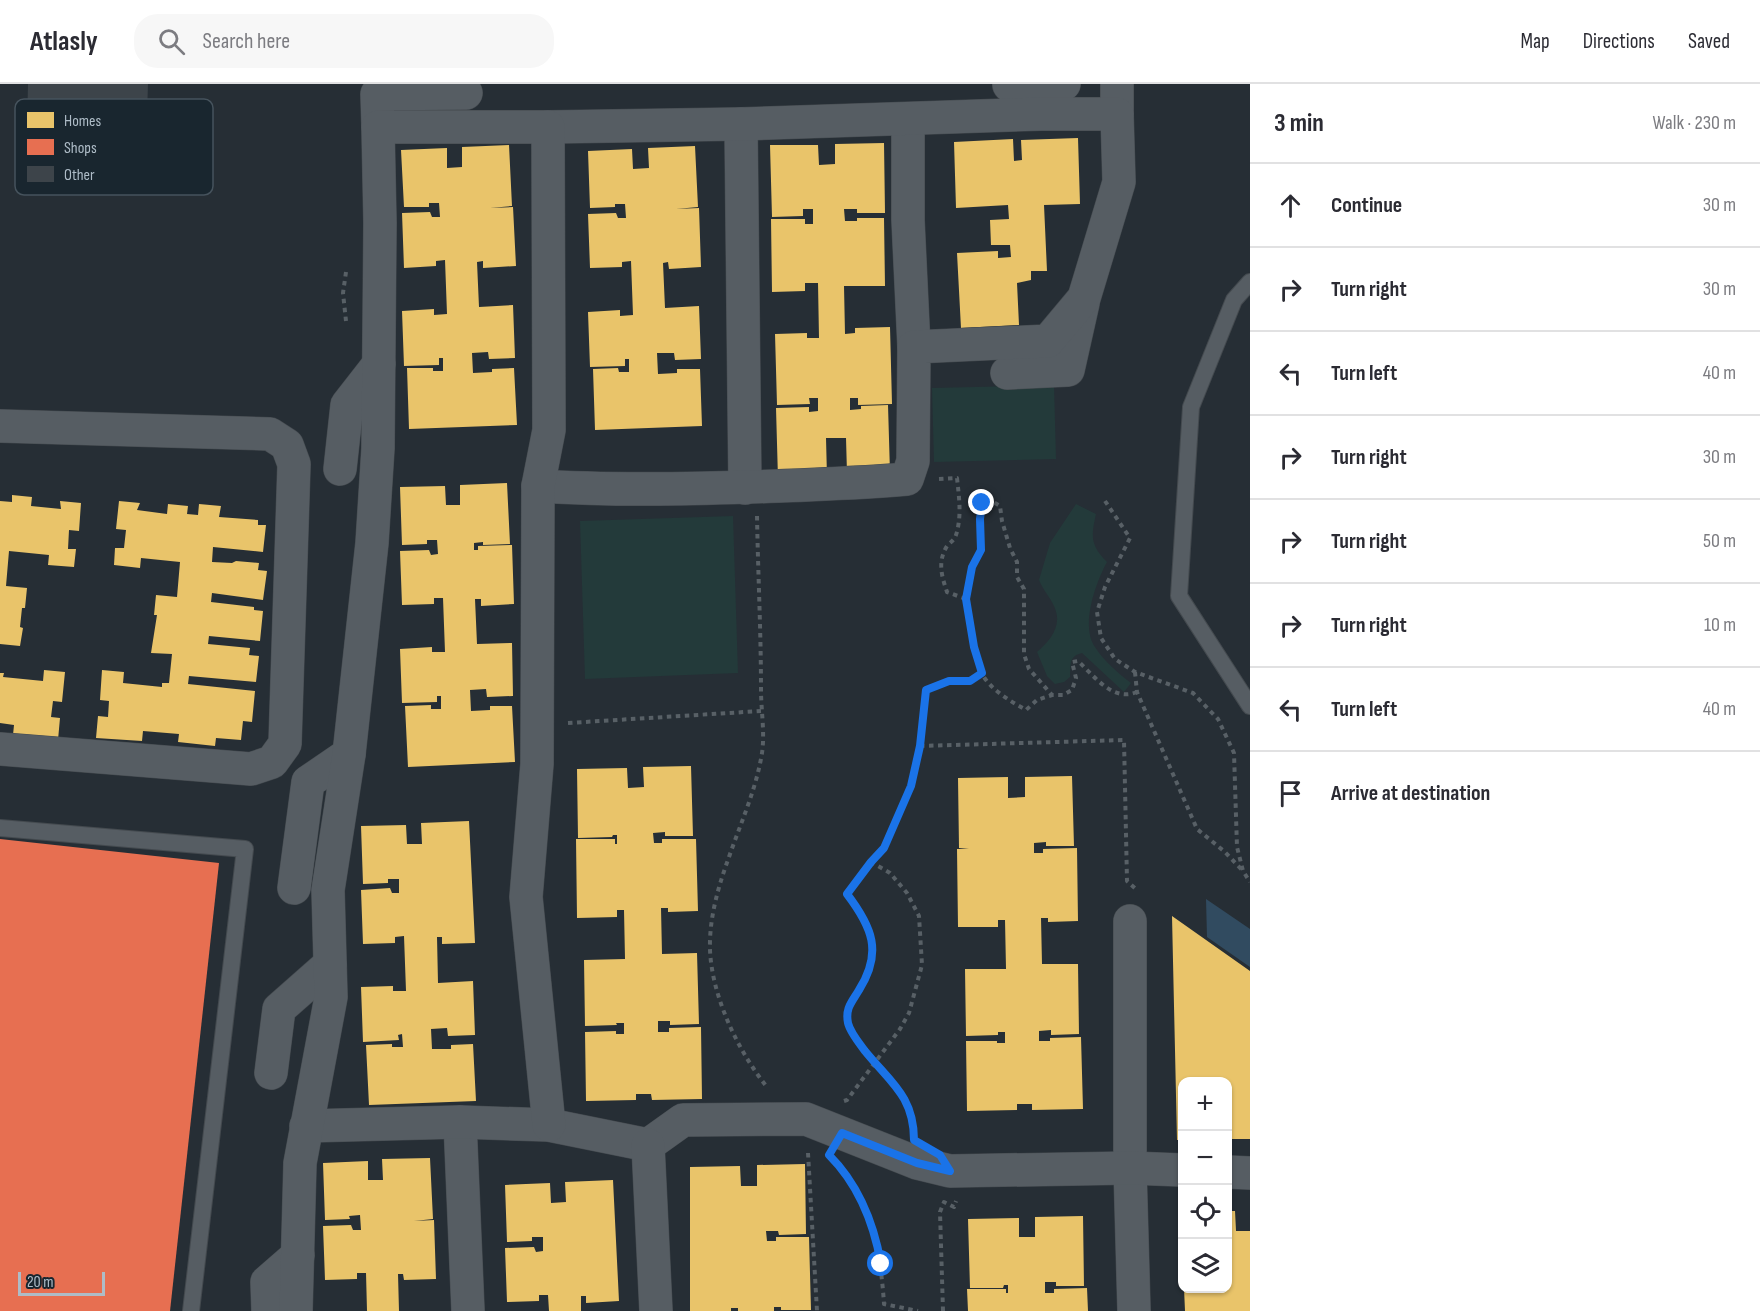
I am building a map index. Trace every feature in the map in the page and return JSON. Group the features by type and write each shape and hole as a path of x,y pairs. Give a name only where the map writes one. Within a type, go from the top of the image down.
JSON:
{"street":[{"path":"1009,86 1064,84"},
{"path":"296,1311 300,1163 331,997 328,891 349,754 372,543 378,448 379,364 380,223 377,94 466,93"},
{"path":"378,127 741,124 1042,114 1117,99 1119,182 1084,298 1068,370 1007,373"},
{"path":"538,486 750,488 858,484 907,479 913,461 914,347 908,220 908,119"},
{"path":"741,124 750,488"},
{"path":"548,127 549,430 538,486 537,764 526,897 549,1125"},
{"path":"914,347 1048,341 1084,298"},
{"path":"340,469 347,405 379,364"},
{"path":"0,426 270,434 287,445 294,464 285,744 272,762 251,769 0,749"},
{"path":"294,888 308,782 349,754"},
{"path":"1130,921 1130,1168 1134,1311"},
{"path":"271,1073 279,1009 330,964"},
{"path":"306,1126 460,1122 549,1125 648,1145 683,1120 841,1117 917,1163 950,1171 1130,1168 1178,1170"},
{"path":"460,1122 468,1311"},
{"path":"648,1145 656,1311"},
{"path":"1232,1172 1250,1173"},
{"path":"268,1311 267,1282 298,1255"}],"lane":[{"path":"1250,282 1234,300 1191,407 1179,596 1250,706"},
{"path":"0,828 245,849 191,1311"}],"path":[{"path":"907,479 957,478 960,517 955,539 947,547 940,569 947,592 966,599"},
{"path":"750,488 763,751 754,792 717,893 710,952 716,986 729,1024 744,1057 769,1090"},
{"path":"1052,695 1029,669 1024,654 1024,589 1017,578 1017,562 1010,548 1000,506 992,501 982,503 981,550 972,567 966,599 974,647 982,673 992,686 1026,710 1037,700 1052,695 1063,695 1072,690 1076,678 1072,662 1078,661 1113,692 1127,696 1137,692"},
{"path":"1105,501 1130,538 1105,587 1096,612 1101,638 1115,659 1135,672 1193,693 1218,719 1234,753 1237,848 1243,871"},
{"path":"1135,672 1137,692 1197,829 1225,852 1250,882"},
{"path":"914,1132 909,1107 901,1092 874,1063 849,1025 847,1011 849,1003 859,991 867,974 872,960 873,943 862,914 847,894 884,848 911,786 920,746 926,690 949,681 970,681 982,673"},
{"path":"564,724 761,711"},
{"path":"920,746 1124,740 1127,881"},
{"path":"871,862 890,873 907,893 919,916 921,966 909,1013 900,1029 847,1100 829,1155 846,1174 865,1209 878,1250 883,1275 884,1304 918,1311"},
{"path":"806,1119 817,1311"},
{"path":"943,1311 940,1212 944,1202 954,1207 957,1199 955,1182 950,1171"}],"green space":[{"path":"1054,385 1056,459 934,462 932,388"},
{"path":"1076,504 1096,514 1093,540 1097,550 1107,562 1091,604 1089,628 1091,638 1103,657 1131,683 1124,692 1082,653 1072,659 1070,677 1064,682 1055,684 1047,676 1037,652 1051,637 1057,620 1054,606 1039,580 1050,543"},
{"path":"733,516 738,673 585,679 580,521"}],"water":[{"path":"1206,899 1250,929 1250,967 1207,937"}],"building: Homes":[{"path":"1078,138 1080,204 1044,205 1047,271 1031,271 1031,280 1017,283 1019,325 961,328 957,253 998,251 998,258 1011,257 1010,245 991,245 990,220 1009,219 1008,205 956,208 954,142 1013,139 1014,161 1022,160 1021,140"},
{"path":"884,143 885,213 857,213 857,209 844,209 845,221 857,221 857,218 884,218 885,286 844,286 845,334 855,333 855,328 890,327 892,404 858,405 858,398 850,398 850,410 861,409 861,406 888,405 890,473 847,473 846,438 826,438 827,477 778,479 776,408 809,407 809,412 818,411 818,398 809,398 810,404 777,405 775,334 807,333 807,338 819,338 818,283 805,283 805,291 772,292 771,219 805,219 805,224 813,224 813,209 803,209 803,216 772,217 770,145 818,145 819,165 835,164 835,144"},
{"path":"509,145 512,206 490,208 513,207 516,266 483,268 483,261 477,262 479,307 513,305 515,358 489,359 488,352 472,353 473,373 514,368 517,425 409,429 407,368 433,368 433,371 443,371 443,358 439,358 439,365 404,366 402,311 434,309 434,315 447,314 445,260 436,261 436,266 404,268 402,213 430,212 432,217 440,217 439,203 429,203 429,207 404,207 401,150 447,148 447,168 462,167 462,147"},
{"path":"695,146 698,207 676,209 699,208 701,267 669,269 668,262 663,263 665,308 699,306 701,359 675,360 674,353 657,353 658,374 677,373 677,369 700,369 702,426 595,430 593,369 618,368 619,372 629,372 629,359 625,359 625,366 590,367 588,312 620,310 620,316 633,315 631,261 622,262 622,267 590,268 588,214 616,213 618,218 626,218 625,204 615,204 615,207 590,208 588,151 632,149 633,169 649,168 648,148"},
{"path":"507,483 510,544 474,543 474,550 478,550 478,546 512,545 514,604 481,606 481,599 475,599 477,644 512,643 513,696 487,697 486,689 470,690 471,711 490,710 490,706 512,706 515,762 408,767 405,706 431,705 431,709 441,709 441,696 437,696 437,702 402,703 400,649 432,647 432,652 445,652 443,598 434,598 434,604 402,605 400,551 429,550 431,555 438,554 437,540 427,540 427,544 402,545 400,487 445,486 446,505 460,505 460,485"},
{"path":"12,495 32,497 31,506 61,509 60,501 81,503 79,531 69,530 68,549 76,549 74,567 48,565 49,555 9,551 6,586 27,588 25,608 22,608 20,627 23,628 20,646 0,644 0,501 12,502"},
{"path":"119,501 140,503 137,510 167,514 168,504 188,506 187,514 198,515 199,504 221,506 219,517 258,520 258,525 266,525 263,552 213,547 212,562 259,563 258,570 267,571 263,600 212,593 211,602 254,607 254,610 263,611 260,641 209,636 208,644 250,648 249,655 259,656 256,682 189,676 188,684 255,691 252,722 243,721 241,740 216,738 215,746 178,742 179,734 143,731 142,741 96,738 98,716 108,717 109,701 100,700 102,670 124,672 123,683 162,687 162,683 169,683 172,654 151,653 157,615 154,615 156,595 177,597 180,562 141,558 140,568 114,565 115,548 124,548 126,530 116,529"},
{"path":"44,670 65,672 62,702 53,701 51,717 60,718 58,740 13,735 14,725 0,723 0,673 4,673 3,677 43,681"},
{"path":"691,766 693,836 665,836 665,832 653,833 654,843 662,843 662,839 696,839 698,911 668,912 668,908 661,908 662,954 697,953 699,1024 670,1025 670,1021 658,1021 658,1032 669,1032 669,1028 701,1027 702,1099 652,1100 651,1094 636,1094 636,1100 586,1101 585,1032 616,1031 616,1034 624,1034 624,1023 585,1026 584,960 625,959 624,910 617,910 617,917 577,918 576,839 615,839 615,844 617,844 617,835 578,838 577,769 627,768 628,788 644,787 643,767"},
{"path":"1072,776 1074,846 1046,846 1046,842 1034,843 1034,853 1043,853 1043,849 1077,848 1078,921 1048,922 1048,918 1041,918 1042,964 1078,964 1079,1034 1051,1035 1051,1030 1039,1031 1039,1041 1050,1041 1050,1038 1081,1037 1083,1109 1032,1110 1032,1104 1017,1104 1017,1110 967,1111 966,1041 1005,1043 1005,1032 998,1032 998,1035 966,1036 965,969 1006,969 1005,920 998,920 998,927 958,927 957,849 969,849 959,848 958,778 1008,777 1008,798 1025,797 1025,777"},
{"path":"469,821 475,943 442,944 442,937 437,937 438,983 473,981 475,1035 448,1036 447,1028 431,1029 432,1049 451,1049 451,1045 473,1044 476,1101 369,1105 366,1045 392,1044 392,1047 403,1047 402,1034 398,1035 399,1040 363,1042 361,987 393,986 393,991 406,991 404,936 395,937 395,943 363,944 361,890 390,888 392,893 399,893 399,879 388,879 388,883 363,884 361,826 406,825 407,844 422,844 421,823"},
{"path":"1172,916 1250,971 1250,1139 1232,1139 1232,1077 1178,1077 1177,1140"},
{"path":"430,1158 433,1219 414,1221 434,1220 436,1279 404,1280 403,1274 398,1274 399,1311 367,1311 366,1273 357,1273 357,1279 325,1280 323,1226 351,1225 353,1230 361,1230 360,1215 349,1216 350,1219 325,1220 323,1163 368,1161 368,1180 383,1180 382,1159"},
{"path":"805,1164 806,1234 779,1235 778,1231 766,1231 767,1241 776,1241 776,1237 809,1237 811,1310 781,1310 781,1307 774,1307 774,1311 738,1311 738,1308 731,1308 731,1311 690,1311 690,1167 740,1166 741,1186 757,1186 757,1165"},
{"path":"613,1180 619,1301 586,1303 586,1296 581,1296 581,1311 549,1311 548,1295 539,1295 539,1301 507,1302 505,1248 534,1247 536,1252 543,1251 543,1237 532,1237 532,1241 507,1242 505,1185 550,1183 551,1203 566,1202 565,1182"},
{"path":"1232,1211 1235,1211 1236,1231 1250,1231 1250,1311 1185,1311 1184,1293 1232,1293"},
{"path":"1083,1216 1084,1286 1056,1286 1056,1282 1045,1282 1045,1293 1054,1293 1054,1289 1087,1288 1088,1311 968,1311 967,1289 1006,1289 1008,1293 1008,1285 1004,1285 1003,1288 970,1288 968,1219 1019,1218 1019,1237 1035,1237 1035,1217"}],"building: Shops":[{"path":"0,839 219,863 170,1311 0,1311"}],"building: Other":[{"path":"28,84 148,84 148,99 28,99"}],"route":[{"path":"881,1264 865,1209 846,1174 829,1155 836,1141 842,1133 917,1163 950,1171 940,1155 914,1140 914,1124 901,1092 861,1046 849,1025 847,1011 849,1003 859,991 867,974 872,960 873,943 862,914 847,894 884,848 911,786 920,746 926,690 949,681 970,681 982,673 974,647 966,599 972,567 981,550 982,503"}]}
